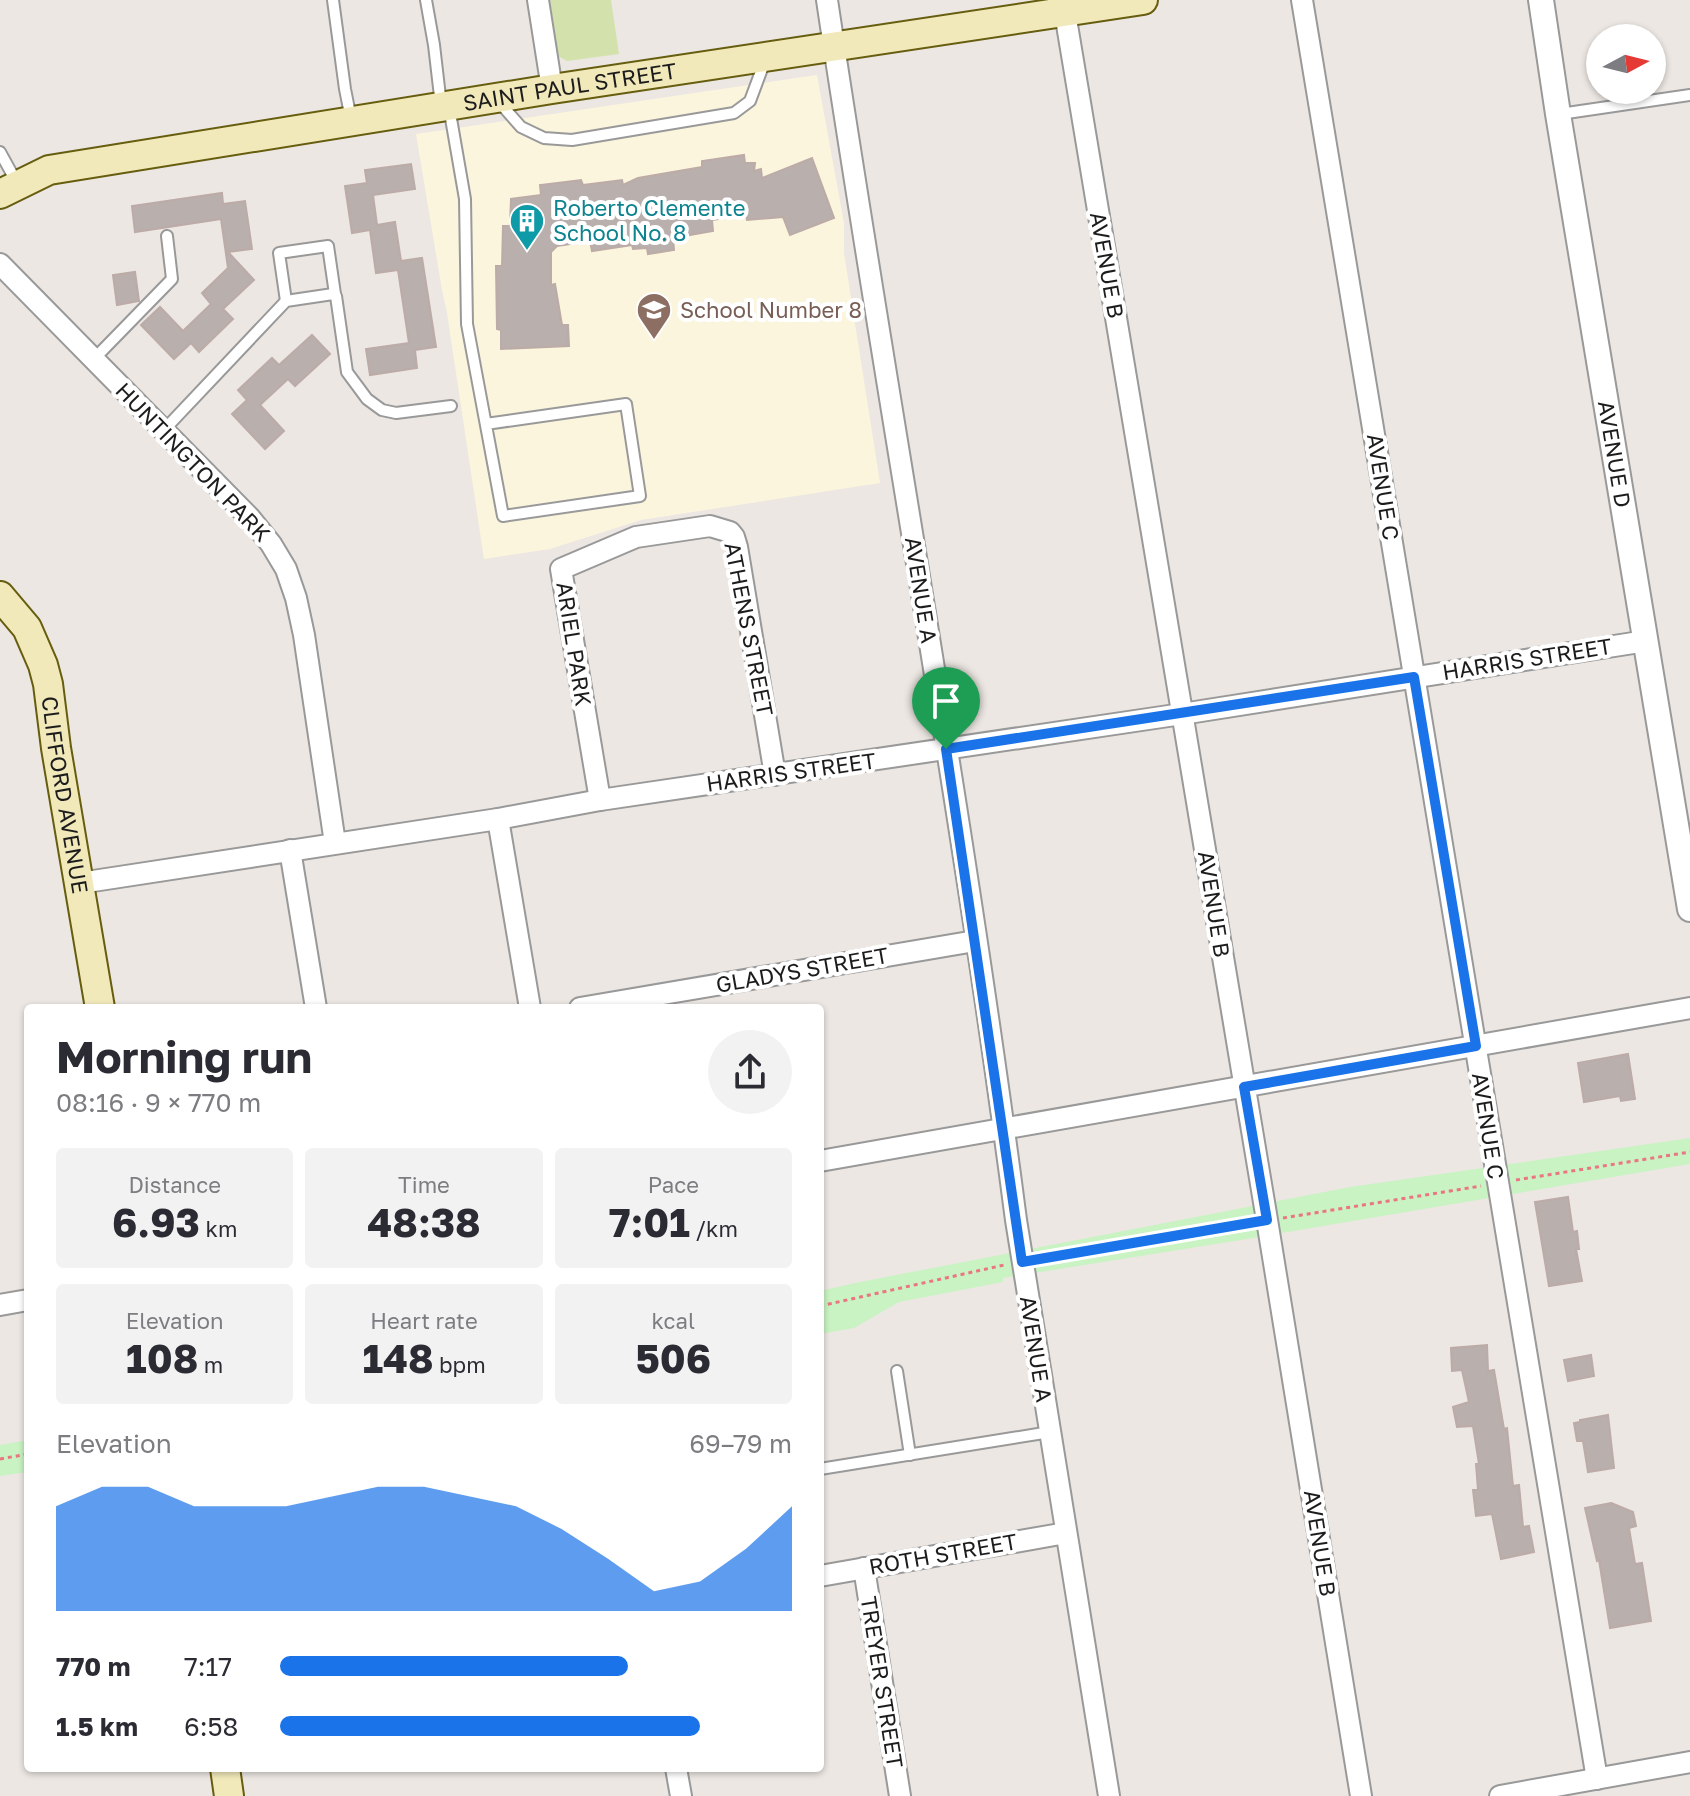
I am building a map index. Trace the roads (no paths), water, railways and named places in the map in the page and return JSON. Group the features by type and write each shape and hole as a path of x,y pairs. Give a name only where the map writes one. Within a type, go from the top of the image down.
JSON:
{"main road":[{"name":"SAINT PAUL STREET","path":"9,189 49,170 552,89 834,48 1064,4 1143,0"},
{"name":"CLIFFORD AVENUE","path":"0,596 27,628 48,684 99,1004"},
{"path":"226,1772 229,1796"}],"street":[{"path":"538,0 552,89"},
{"name":"AVENUE A","path":"827,0 946,749 1022,1262 1109,1796"},
{"name":"AVENUE C","path":"1302,0 1597,1779"},
{"name":"AVENUE D","path":"1541,0 1690,909"},
{"name":"AVENUE B","path":"1064,4 1361,1796"},
{"name":"HUNTINGTON PARK","path":"0,264 250,518 286,569 304,635 335,843"},
{"name":"ATHENS STREET","path":"636,537 710,526 730,532 734,537 775,775"},
{"name":"ARIEL PARK","path":"600,800 561,569 636,537"},
{"name":"HARRIS STREET","path":"80,883 498,819 600,800 1182,714 1646,641"},
{"path":"498,819 529,1004"},
{"path":"290,850 315,1004"},
{"name":"GLADYS STREET","path":"604,1004 975,941"},
{"path":"824,1160 1690,1008"},
{"path":"0,1305 24,1301"},
{"name":"ROTH STREET","path":"824,1575 1066,1533"},
{"name":"TREYER STREET","path":"864,1568 900,1796"},
{"path":"1500,1796 1690,1762"},
{"path":"677,1772 681,1796"}],"lane":[{"path":"333,0 352,121"},
{"path":"426,0 465,199 467,324 503,516 640,496 626,404 486,424"},
{"path":"495,98 521,127 544,138 572,140 734,113 750,101 766,58"},
{"path":"1558,114 1690,95"},
{"path":"0,152 9,189"},
{"path":"94,359 172,279 167,236"},
{"path":"286,301 279,253 328,246 347,372 362,394 382,410 396,413 451,406"},
{"path":"164,430 286,301 335,294"},
{"path":"897,1371 910,1455"},
{"path":"824,1468 1050,1432"}],"place":[{"name":"Roberto Clemente School No. 8","path":"527,252"},
{"name":"School Number 8","path":"654,341"}]}
